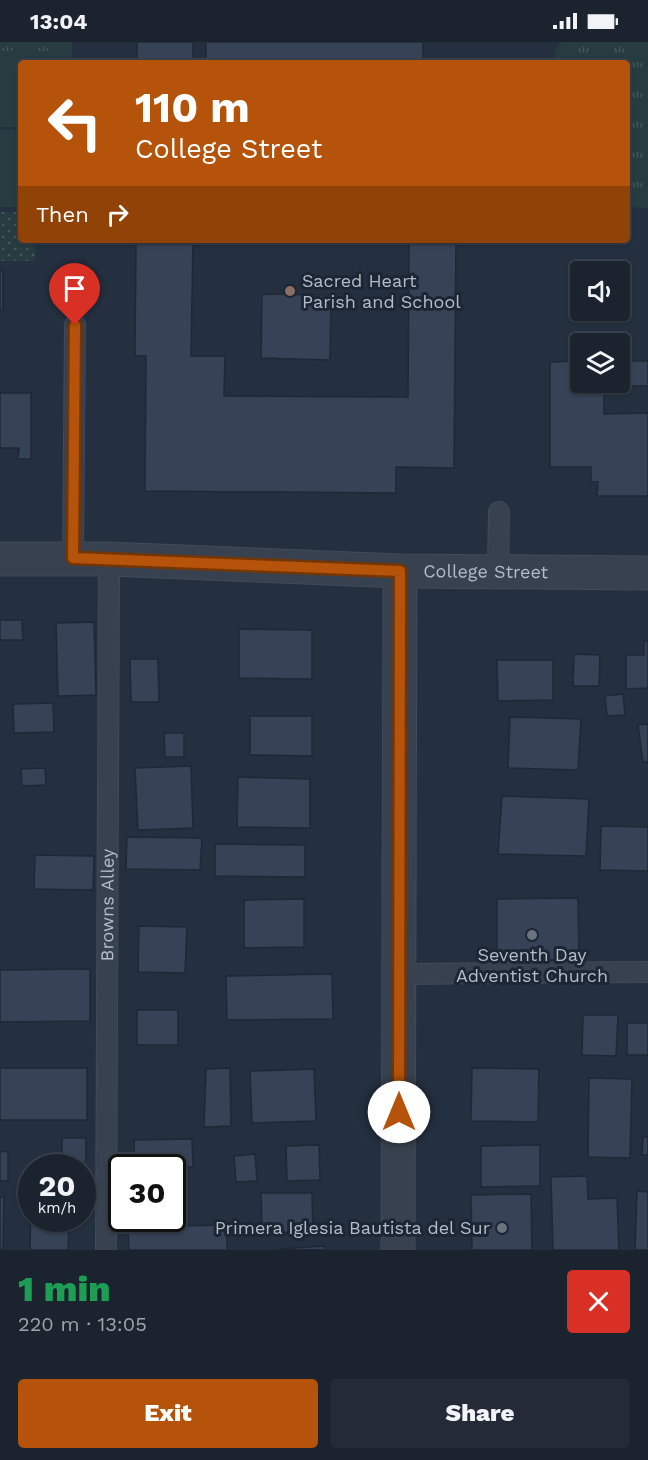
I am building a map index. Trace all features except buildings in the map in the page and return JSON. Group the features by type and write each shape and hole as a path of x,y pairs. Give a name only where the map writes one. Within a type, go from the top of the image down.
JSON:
{"street":[{"name":"College Street","path":"0,559 109,559 400,571 648,573"},
{"path":"398,1250 400,571"}],"lane":[{"path":"73,558 75,325"},
{"path":"498,572 499,512"},
{"name":"Browns Alley","path":"106,1250 109,559"},
{"path":"399,974 648,972"}],"green space":[{"path":"0,42 72,42 72,51 0,51"},
{"path":"561,42 648,42 648,208 630,207 630,60 553,60 557,46"},
{"path":"0,51 72,51 72,60 18,60 18,127 0,127"},
{"path":"0,129 18,130 18,207 0,207"},
{"path":"0,212 18,212 18,243 35,243 35,261 0,261"}],"place":[{"name":"Sacred Heart Parish and School","path":"290,291"},
{"name":"Seventh Day Adventist Church","path":"532,935"},
{"name":"Primera Iglesia Bautista del Sur","path":"502,1228"}],"route":[{"path":"75,325 73,558 400,571 399,1112"}]}
